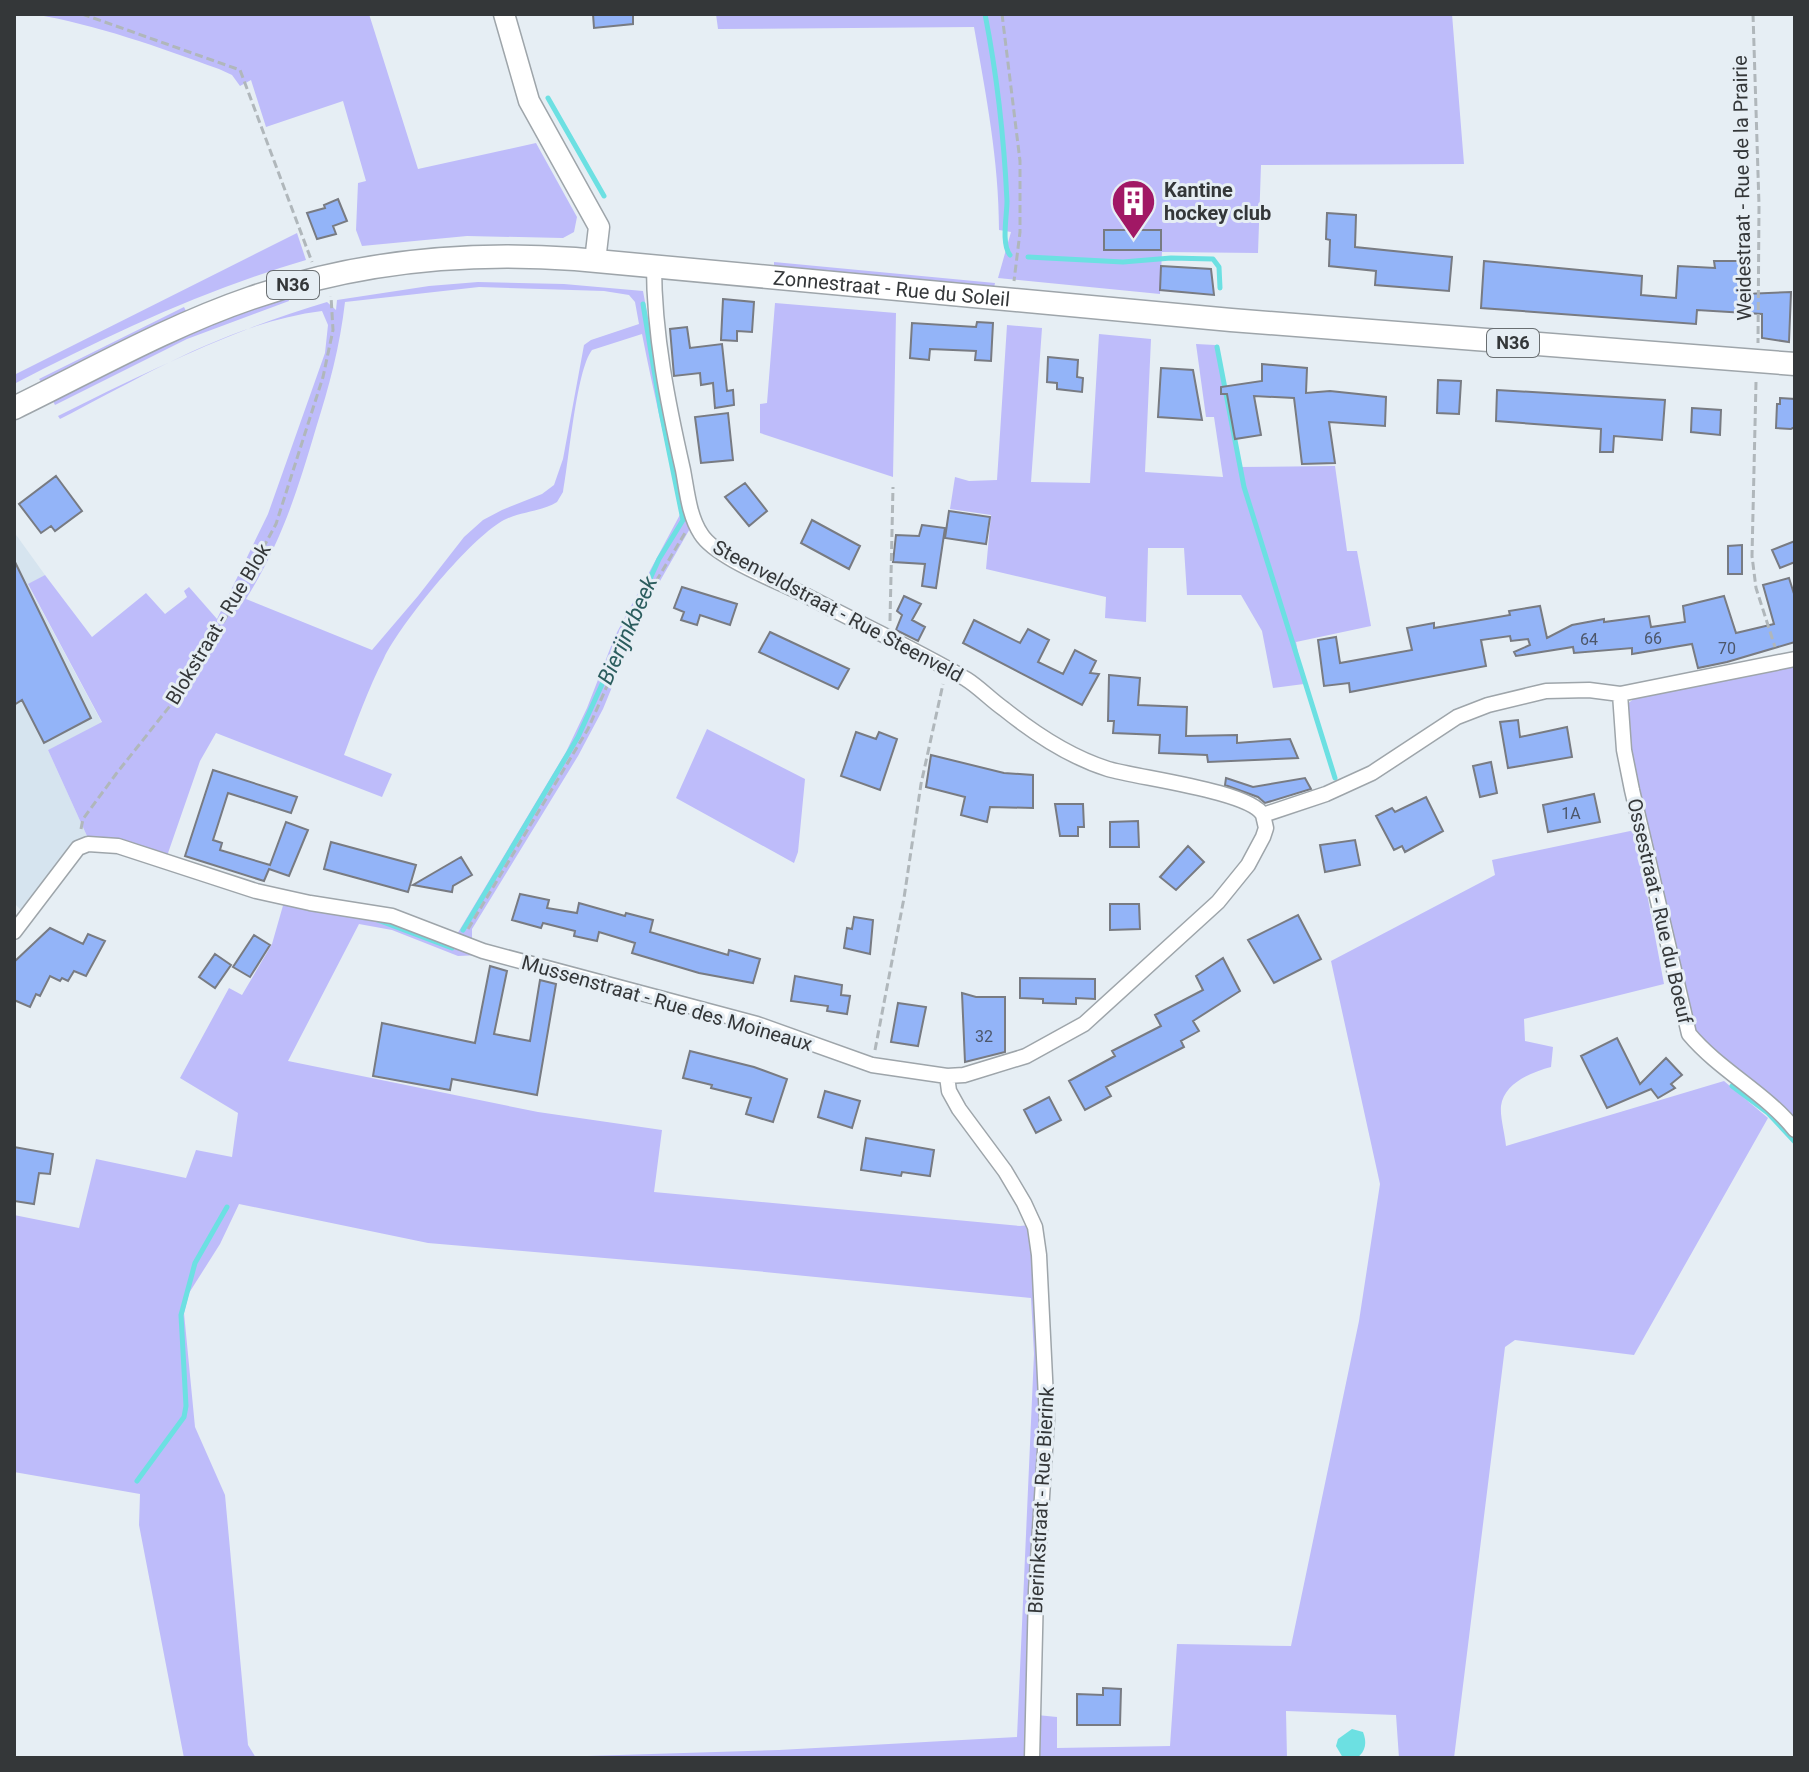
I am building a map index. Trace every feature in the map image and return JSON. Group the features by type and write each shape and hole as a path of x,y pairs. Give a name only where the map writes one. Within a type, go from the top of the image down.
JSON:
{"main road":[{"name":"Zonnestraat - Rue du Soleil","path":"14,408 190,322 251,298 331,288 398,264 473,257 541,256 654,266 1278,324 1754,373 1795,364"}],"street":[{"path":"504,14 529,101 599,227 595,261"},
{"name":"Steenveldstraat - Rue Steenveld","path":"654,266 654,305 661,354 694,521 703,538 716,549 969,681 1040,737 1079,757 1109,769 1167,780 1233,798 1256,806 1263,815"},
{"path":"1263,815 1326,794 1372,773 1457,717 1488,705 1546,691 1589,690 1620,694 1788,660"},
{"name":"Ossestraat - Rue du Boeuf","path":"1620,694 1624,750 1632,790 1689,1034 1708,1056 1779,1112 1795,1130"},
{"name":"Mussenstraat - Rue des Moineaux","path":"78,848 88,844 118,846 256,891 392,916 498,956 757,1024 872,1065 947,1076 964,1075 1026,1056 1084,1024 1204,917 1234,884 1263,837 1266,828 1263,815"},
{"path":"14,932 78,848"},
{"name":"Bierinkstraat - Rue Bierink","path":"947,1076 949,1091 959,1109 1005,1171 1024,1203 1035,1227 1039,1255 1047,1409 1036,1591 1032,1758"}],"path":[{"path":"82,14 240,70 312,262 331,288"},
{"path":"1002,14 1020,161 1020,232 1011,300"},
{"name":"Weidestraat - Rue de la Prairie","path":"1753,14 1759,205 1752,556 1756,588 1788,660"},
{"name":"Blokstraat - Rue Blok","path":"78,848 83,819 177,697 224,621 276,524 323,377 333,330 331,288"},
{"path":"889,637 893,487"},
{"path":"464,944 464,935 472,921 588,729 646,598 674,548 694,521"},
{"path":"872,1065 904,898 921,784 946,669"}],"shaded area":[{"path":"33,14 369,14 418,169 536,143 577,217 574,232 563,238 467,236 362,246 356,230 358,183 366,181 343,101 266,127 251,80 240,86 232,75 173,53 104,30"},
{"path":"716,14 1452,14 1464,164 1261,165 1258,253 1162,252 1160,294 998,278 1011,232 999,230 994,153 974,27 718,29"},
{"path":"297,233 306,260 231,285 157,315 14,384 14,375"},
{"path":"774,262 995,283 994,288 774,268"},
{"path":"478,282 564,284 643,291 682,503 678,502 642,334 592,350 582,377 563,492 557,502 506,519 469,548 419,605 378,670 344,755 392,774 382,797 216,733 200,761 167,856 120,840 87,836 48,750 102,722 28,584 45,575 92,637 146,593 165,614 187,597 184,591 189,587 217,619 268,514 325,353 328,325 322,311 244,331 257,325 327,302 336,310 337,300 429,286","holes":["479,287 604,291 629,295 635,302 639,324 584,345 563,459 554,485 542,494 483,520 464,537 372,650 246,599 279,536 295,495 330,382 345,302"]},
{"path":"288,296 289,301 187,339 55,405 52,399 197,330"},
{"path":"775,303 896,313 893,477 760,433 760,404 767,403"},
{"path":"184,307 187,313 42,383 39,379"},
{"path":"1007,325 1042,328 1031,482 1090,483 1099,334 1151,339 1145,472 1223,477 1214,417 1206,417 1196,344 1215,345 1239,467 1335,466 1347,551 1357,551 1371,626 1296,642 1304,684 1273,688 1262,631 1241,595 1187,595 1184,548 1148,548 1146,622 1105,618 1106,597 986,569 991,515 950,509 955,477 969,481 997,480"},
{"path":"244,331 223,339 173,361 221,339"},
{"path":"173,361 60,419 58,416 124,384"},
{"path":"683,509 692,525 644,609 603,709 578,756 472,929 472,942 456,936 566,752 615,636"},
{"path":"14,532 45,575 28,585 102,723 48,750 87,836 69,848 21,910 14,903"},
{"path":"1795,666 1795,1125 1700,1041 1689,1020 1630,771 1626,705 1635,698"},
{"path":"707,729 805,779 798,852 794,863 676,798"},
{"path":"1635,830 1664,984 1524,1019 1525,1041 1553,1047 1551,1067 1520,1080 1503,1098 1501,1111 1506,1146 1724,1081 1768,1118 1634,1355 1515,1340 1505,1347 1454,1758 1399,1758 1396,1715 1286,1711 1287,1758 523,1758 779,1750 1017,1737 1034,1354 1031,1298 428,1243 239,1204 220,1244 189,1293 184,1313 195,1427 225,1495 248,1745 256,1758 184,1758 139,1525 140,1494 14,1472 14,1215 79,1228 96,1159 186,1178 196,1150 232,1157 238,1113 180,1078 229,988 242,995 272,944 284,902 385,918 481,955 458,956 392,930 359,924 288,1061 538,1112 662,1130 654,1192 1030,1225 1041,1361 1037,1715 1057,1717 1057,1748 1170,1746 1177,1644 1291,1646 1359,1321 1380,1184 1331,961 1495,875 1492,860"},
{"path":"1352,1729 1363,1732 1364,1749 1357,1758 1343,1758 1336,1746 1338,1739"}],"building":[{"path":"593,14 633,14 633,24 594,28"},
{"path":"338,199 347,221 333,226 336,234 317,239 307,213 325,208 324,205"},
{"path":"1327,213 1356,215 1355,247 1452,257 1449,291 1375,285 1376,271 1329,266"},
{"name":"Kantine hockey club","path":"1104,230 1161,230 1161,250 1104,250"},
{"path":"1484,261 1642,276 1641,295 1676,298 1678,266 1715,268 1714,261 1742,261 1745,294 1791,292 1789,342 1762,338 1762,314 1697,310 1696,324 1481,308"},
{"path":"1161,266 1211,269 1214,295 1160,290"},
{"path":"723,299 754,302 752,332 737,331 737,341 721,340"},
{"path":"977,322 993,323 991,361 975,360 976,351 930,349 929,360 910,358 912,323 976,327"},
{"path":"687,327 690,348 722,344 727,391 733,390 734,405 715,408 713,383 701,385 700,373 674,376 670,329"},
{"path":"1048,357 1078,360 1077,377 1083,378 1082,392 1057,389 1057,383 1047,382"},
{"path":"1262,364 1307,368 1306,393 1330,391 1386,397 1385,426 1329,422 1335,463 1302,464 1294,398 1254,396 1261,435 1235,439 1227,394 1221,394 1221,387 1262,381"},
{"path":"1161,368 1193,370 1202,420 1158,417"},
{"path":"1438,380 1461,381 1459,414 1437,413"},
{"path":"1497,390 1665,400 1662,440 1614,436 1613,452 1600,452 1601,429 1496,421"},
{"path":"1780,398 1795,399 1795,427 1791,429 1776,428"},
{"path":"1692,408 1721,410 1720,435 1691,432"},
{"path":"728,413 733,460 701,463 695,417"},
{"path":"56,476 82,511 55,531 51,526 41,533 19,504"},
{"path":"745,483 767,511 749,526 725,497"},
{"path":"949,511 990,517 986,544 945,538"},
{"path":"812,520 860,546 849,569 801,543"},
{"path":"922,525 945,528 936,588 922,586 925,564 893,562 896,535 919,536"},
{"path":"1795,541 1795,562 1780,568 1772,550"},
{"path":"1742,545 1742,574 1728,574 1728,546"},
{"path":"14,560 91,718 44,743 22,700 14,705"},
{"path":"1789,578 1795,597 1795,642 1727,662 1698,668 1692,644 1632,654 1632,648 1574,653 1573,647 1516,656 1514,652 1530,645 1528,639 1511,641 1510,636 1481,640 1486,666 1350,692 1349,683 1324,686 1318,640 1336,637 1340,663 1412,650 1407,628 1434,623 1434,628 1510,615 1509,611 1540,606 1547,638 1572,625 1604,619 1604,622 1649,616 1651,627 1685,622 1683,606 1724,596 1736,633 1774,624 1763,585"},
{"path":"682,587 737,604 730,625 700,615 697,625 681,620 684,612 674,608"},
{"path":"904,596 921,604 912,620 925,627 918,641 896,630 902,615 897,611"},
{"path":"974,620 1020,643 1028,629 1049,640 1038,662 1063,674 1075,650 1096,661 1090,673 1099,674 1082,705 963,643"},
{"path":"770,632 849,669 838,689 759,652"},
{"path":"1109,675 1140,678 1138,705 1187,707 1186,736 1237,735 1237,743 1290,739 1298,758 1208,762 1207,755 1159,753 1160,735 1113,733 1114,721 1108,721"},
{"path":"1518,720 1520,737 1567,727 1572,757 1508,768 1500,722"},
{"path":"856,732 876,739 879,732 897,739 880,790 841,776"},
{"path":"931,755 1004,773 1033,775 1033,808 990,807 987,822 961,815 965,797 926,787"},
{"path":"1491,762 1497,793 1480,797 1473,766"},
{"path":"213,770 297,797 291,813 228,793 213,840 222,843 220,850 270,865 286,822 308,830 289,876 269,869 264,881 185,856"},
{"path":"1226,778 1253,787 1305,778 1311,789 1265,803 1258,797 1225,785"},
{"path":"1594,794 1600,822 1548,832 1543,805"},
{"path":"1426,797 1443,831 1405,852 1402,846 1394,850 1376,816 1392,808 1395,812"},
{"path":"1055,804 1083,804 1084,827 1078,827 1078,836 1060,836"},
{"path":"1138,821 1139,847 1110,847 1110,822"},
{"path":"1355,840 1360,865 1325,872 1320,845"},
{"path":"331,842 416,865 408,892 324,869"},
{"path":"1188,846 1204,862 1176,890 1160,877"},
{"path":"461,857 472,875 453,886 452,892 413,885"},
{"path":"520,894 549,900 547,908 577,913 579,903 653,920 650,932 728,955 729,950 760,959 753,983 699,973 632,953 635,943 599,932 597,941 574,936 575,931 543,923 541,928 512,920"},
{"path":"1110,904 1139,904 1140,929 1110,930"},
{"path":"1298,915 1321,959 1274,983 1248,940"},
{"path":"854,917 873,920 870,954 844,948 847,928 852,929"},
{"path":"50,928 83,944 88,934 105,941 86,976 74,971 68,981 62,978 60,981 50,976 40,996 36,994 30,1007 14,1000 14,962"},
{"path":"254,935 270,945 250,977 233,967"},
{"path":"215,954 231,965 215,988 199,977"},
{"path":"1223,958 1240,991 1193,1021 1199,1031 1181,1041 1184,1047 1106,1087 1111,1096 1085,1110 1069,1081 1115,1056 1112,1051 1161,1026 1155,1015 1203,990 1196,976"},
{"path":"490,966 507,971 494,1034 530,1041 540,980 556,984 537,1095 452,1079 450,1090 373,1076 382,1023 475,1043"},
{"path":"795,976 842,985 841,995 850,996 847,1014 827,1011 828,1006 791,1001"},
{"path":"1020,978 1095,979 1095,999 1076,998 1076,1004 1043,1003 1043,999 1020,998"},
{"path":"962,993 976,997 1005,997 1005,1052 965,1062"},
{"path":"898,1003 926,1007 918,1046 891,1042"},
{"path":"1617,1038 1640,1084 1666,1058 1682,1075 1671,1084 1675,1088 1658,1098 1651,1089 1607,1108 1581,1056"},
{"path":"690,1051 787,1079 773,1122 746,1114 751,1098 683,1078"},
{"path":"825,1091 860,1101 852,1128 818,1117"},
{"path":"1049,1097 1061,1120 1036,1133 1024,1110"},
{"path":"866,1138 934,1150 930,1176 902,1172 901,1176 861,1170"},
{"path":"14,1147 53,1154 50,1174 39,1173 34,1204 14,1201"},
{"path":"1103,1688 1121,1689 1120,1725 1077,1725 1077,1694 1103,1695"}],"waterway":[{"path":"985,14 1002,130 1007,201 1005,237 1010,255"},
{"name":"Bierijnkbeek","path":"548,98 604,196"},
{"path":"1028,257 1123,262 1213,259 1219,267 1220,288"},
{"name":"Bierijnkbeek","path":"463,930 578,737 659,559 683,520 643,304"},
{"path":"1217,347 1244,487 1335,778"},
{"name":"Bierijnkbeek","path":"375,919 452,948"},
{"path":"1732,1086 1768,1113 1795,1142"},
{"name":"Bierijnkbeek","path":"137,1481 184,1417 181,1315 195,1263 227,1207"}],"place":[{"name":"Kantine hockey club","path":"1133,240"}]}
